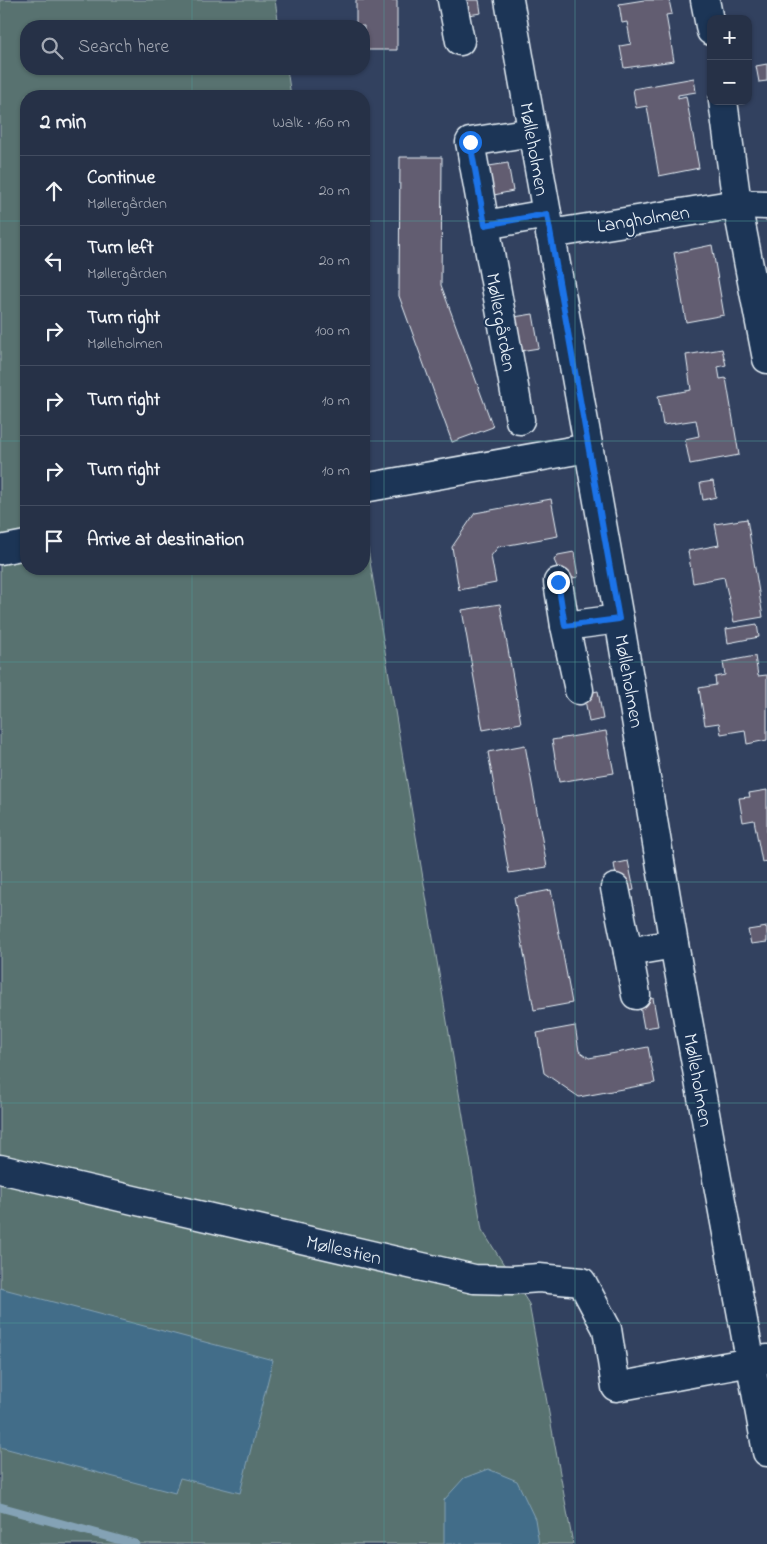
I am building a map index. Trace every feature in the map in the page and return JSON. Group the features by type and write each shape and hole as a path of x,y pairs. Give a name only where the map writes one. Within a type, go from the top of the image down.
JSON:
{"street":[{"path":"452,0 460,41"},
{"name":"Mølleholmen","path":"509,0 619,619 674,944 759,1360 767,1452"},
{"path":"705,0 708,15"},
{"path":"724,105 737,204 767,359"},
{"name":"Møllergården","path":"520,420 470,142 532,132"},
{"name":"Langholmen","path":"548,224 737,204 767,205"},
{"path":"485,225 548,224"},
{"path":"370,487 588,448"},
{"path":"0,550 20,547"},
{"path":"558,582 565,626 579,690"},
{"path":"565,626 619,619"},
{"path":"615,888 636,995"},
{"path":"628,952 674,944"},
{"name":"Møllestien","path":"0,1169 474,1279 512,1280 539,1278 582,1282 607,1329 616,1387 759,1360"}],"green space":[{"path":"0,0 275,0 278,20 20,20 20,75 288,75 290,90 20,90 20,575 370,575 370,562 482,1230 529,1304 573,1544 0,1544"}],"water":[{"path":"0,1288 273,1360 240,1493 180,1478 175,1493 0,1447"},
{"path":"488,1469 517,1481 535,1519 539,1544 444,1544 444,1500 464,1478"}],"building":[{"path":"356,0 397,0 397,50 370,50 370,20 356,20"},
{"path":"459,0 479,0 481,13 462,16"},
{"path":"644,0 669,0 672,14 666,15 674,61 624,68 620,46 631,44 627,22 622,23 619,4"},
{"path":"767,64 767,81 759,82 756,66"},
{"path":"694,78 696,92 678,95 678,98 686,96 699,168 659,176 647,106 636,108 633,89"},
{"path":"400,157 442,157 441,285 493,427 452,442 399,296"},
{"path":"508,163 513,191 494,195 489,166"},
{"path":"712,245 724,315 686,322 674,253"},
{"path":"533,314 539,348 520,351 514,317"},
{"path":"722,349 726,365 718,367 720,379 726,378 739,455 690,464 685,439 699,436 696,420 663,425 658,396 691,390 686,355"},
{"path":"713,481 716,497 703,500 700,483"},
{"path":"551,499 558,536 498,547 491,556 496,583 459,590 452,547 475,513"},
{"path":"747,519 763,617 734,622 724,577 693,583 688,551 719,545 715,524"},
{"path":"574,552 578,577 563,580 554,560 558,555"},
{"path":"500,604 521,723 483,730 462,610"},
{"path":"757,624 759,637 728,643 726,629"},
{"path":"755,656 758,676 767,675 767,740 747,744 745,730 721,734 719,723 705,725 699,688 716,685 715,677 725,675 723,662"},
{"path":"598,691 603,719 589,722 584,694"},
{"path":"606,731 614,773 559,782 552,740"},
{"path":"525,745 547,867 509,873 488,752"},
{"path":"767,790 767,861 762,862 754,820 743,822 739,798 750,797 749,793"},
{"path":"628,861 634,890 619,893 614,864"},
{"path":"551,890 572,1003 534,1010 514,897"},
{"path":"767,927 767,942 751,944 748,930"},
{"path":"653,998 658,1026 644,1028 639,1001"},
{"path":"575,1026 579,1051 589,1058 648,1047 655,1083 579,1097 544,1073 537,1033"}],"waterway":[{"path":"0,1507 135,1544"}],"route":[{"path":"470,142 485,225 547,214 619,619 565,626 558,582"}]}
